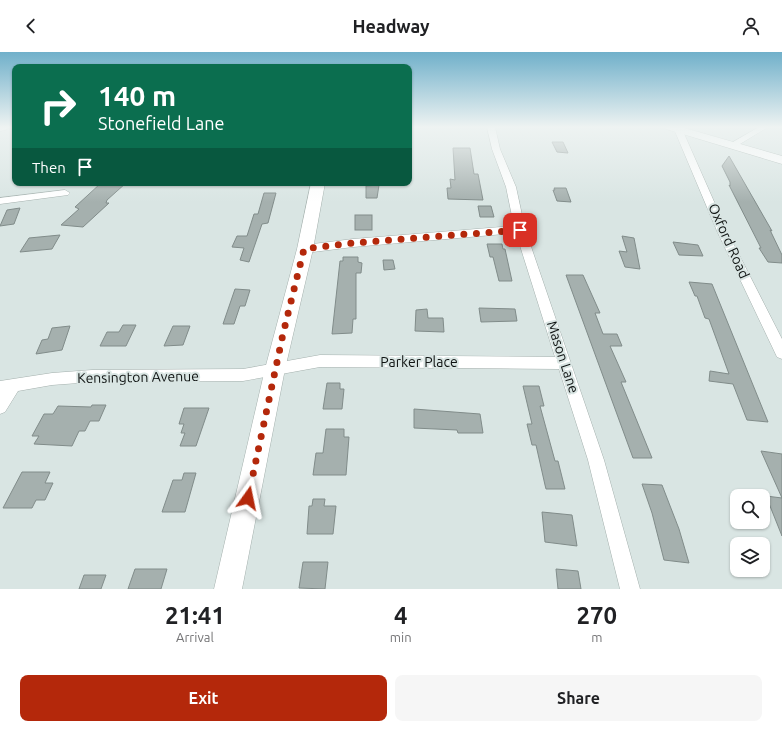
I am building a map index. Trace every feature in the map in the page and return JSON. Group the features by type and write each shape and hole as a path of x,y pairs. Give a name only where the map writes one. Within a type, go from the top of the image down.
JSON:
{"street":[{"name":"Mason Lane","path":"497,152 511,188 520,230 596,460 630,589"},
{"name":"Oxford Road","path":"685,152 782,353"},
{"path":"756,152 782,160"},
{"path":"228,589 275,368 304,249 317,186"},
{"path":"0,201 64,193"},
{"path":"304,249 353,243 520,230"},
{"name":"Parker Place","path":"275,368 320,361 565,363"},
{"name":"Kensington Avenue","path":"7,385 92,376 243,375 275,368"},
{"path":"0,407 7,385"}],"building":[{"path":"453,152 471,152 474,174 478,174 483,200 448,199 447,188 451,188 450,179 455,180"},
{"path":"729,156 772,231 770,230 782,255 782,263 768,262 759,248 761,248 729,185 730,186 730,182 722,166"},
{"path":"98,186 123,186 107,200 106,203 109,203 83,227 61,225 79,209 75,207"},
{"path":"366,186 379,186 377,198 366,198"},
{"path":"554,188 566,188 571,202 557,201 553,190 555,190"},
{"path":"264,193 276,193 268,223 262,224 249,262 240,260 244,248 232,247 237,236 247,236 254,214 258,214"},
{"path":"478,206 491,206 494,217 480,217"},
{"path":"20,208 14,224 0,226 7,210"},
{"path":"355,215 372,215 372,230 355,230"},
{"path":"60,235 52,249 20,252 29,238"},
{"path":"622,236 634,238 640,269 625,267 619,251 627,252"},
{"path":"673,242 698,245 703,256 679,255"},
{"path":"487,244 502,244 503,249 505,249 512,281 499,281 493,257 490,257"},
{"path":"343,257 358,257 358,262 362,263 361,273 356,273 356,319 353,319 352,333 332,334 340,261 343,261"},
{"path":"383,260 393,260 395,269 384,270"},
{"path":"566,275 583,275 600,313 595,313 603,334 617,334 622,346 610,346 626,382 621,382 652,458 633,458"},
{"path":"689,282 712,284 768,422 747,420 733,384 709,381 710,371 729,374 709,319 705,318 697,296 695,296"},
{"path":"235,289 250,290 245,306 240,306 234,324 223,324"},
{"path":"479,308 515,309 517,321 481,322"},
{"path":"427,309 428,318 443,318 444,332 415,331 416,310"},
{"path":"123,325 136,325 126,346 100,346 107,332 119,332"},
{"path":"70,326 62,350 36,354 42,340 48,339 52,328"},
{"path":"173,326 190,326 183,345 164,346"},
{"path":"327,383 340,383 340,389 344,389 342,409 323,409"},
{"path":"523,386 539,386 544,406 540,406 555,461 558,461 565,489 546,489 536,445 532,445 527,424 532,424"},
{"path":"92,405 106,405 99,421 90,421 85,431 79,431 72,446 34,444 39,436 32,436 44,414 53,414 58,406 91,407"},
{"path":"184,408 209,408 196,446 180,446 185,433 181,433 184,424 179,424"},
{"path":"414,409 480,414 483,433 458,433 457,430 414,428"},
{"path":"326,429 344,429 344,437 349,437 346,475 313,475 316,453 323,453"},
{"path":"761,451 782,454 782,498"},
{"path":"22,472 50,472 45,483 53,483 45,500 36,500 32,508 3,508"},
{"path":"184,473 196,473 185,512 162,512 173,480 182,480"},
{"path":"642,484 662,485 679,529 689,563 664,560 652,513"},
{"path":"770,496 782,498 782,536 770,506"},
{"path":"313,499 325,499 324,506 336,506 333,534 307,534 309,506 312,506"},
{"path":"542,512 572,515 577,546 545,542"},
{"path":"303,562 328,562 325,589 299,588"},
{"path":"135,569 167,569 161,589 128,589"},
{"path":"556,569 578,571 581,589 558,589"},
{"path":"84,575 106,575 101,589 79,589"}],"route":[{"path":"248,498 275,368 304,249 353,243 520,230"}]}
